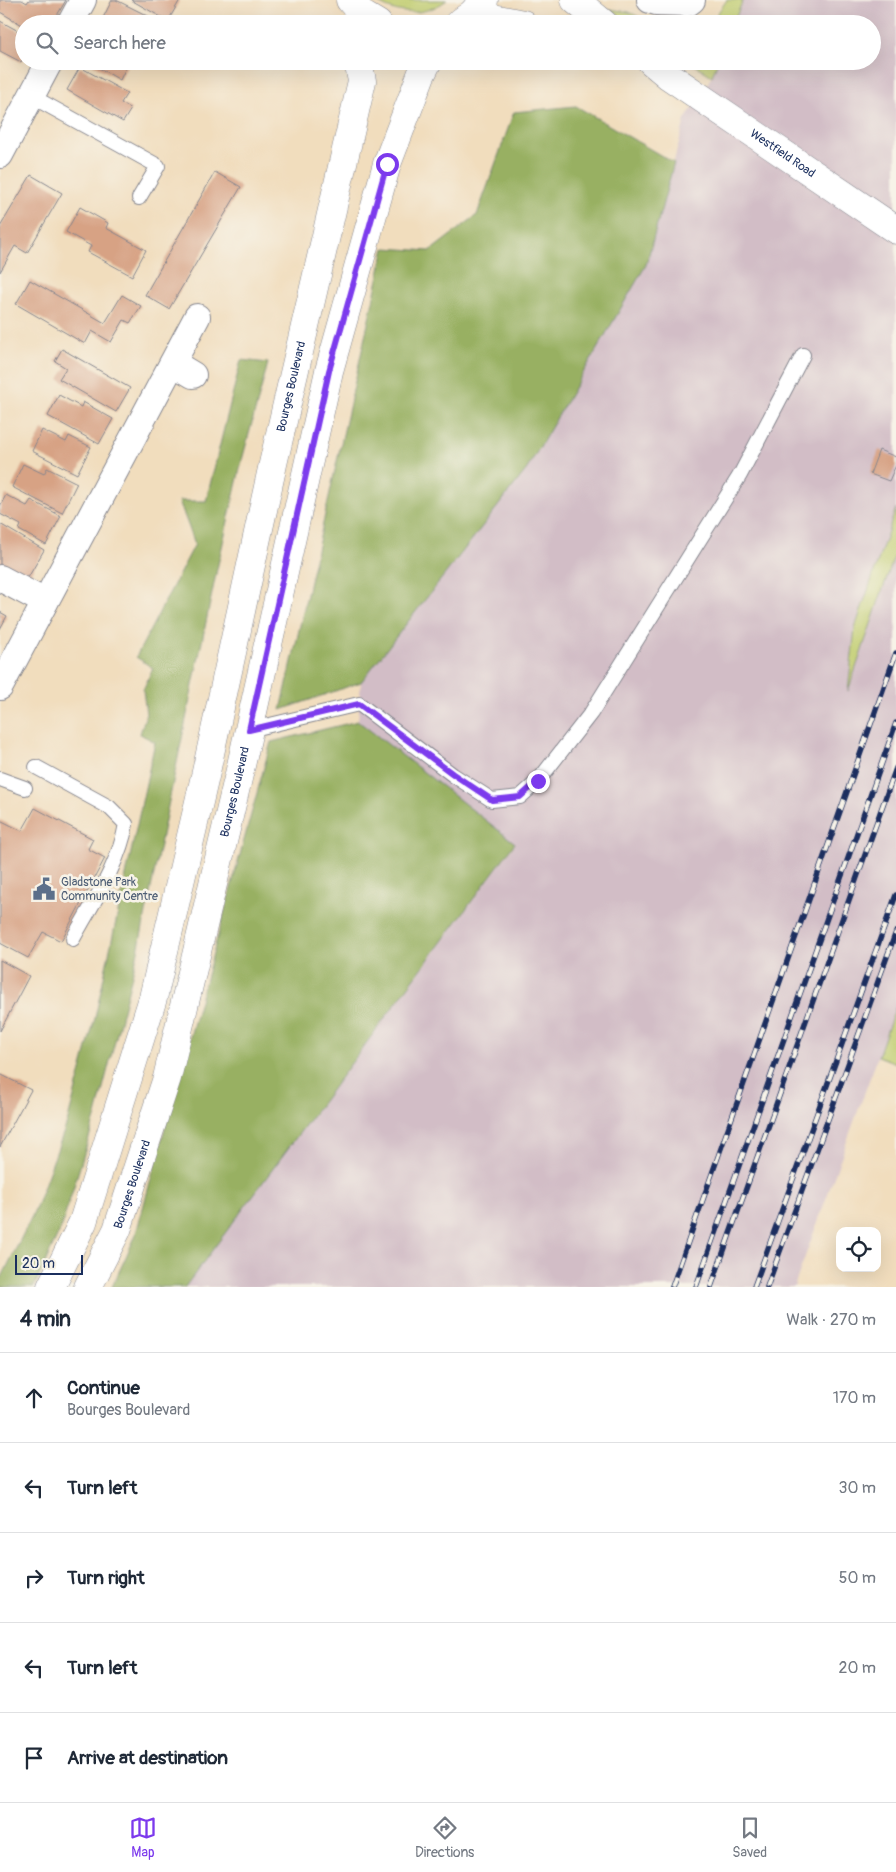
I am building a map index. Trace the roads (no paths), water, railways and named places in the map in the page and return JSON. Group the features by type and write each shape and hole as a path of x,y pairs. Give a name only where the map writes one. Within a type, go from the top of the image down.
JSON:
{"main road":[{"path":"346,0 348,15"},
{"path":"350,0 362,15"},
{"path":"575,0 593,15"},
{"name":"Bourges Boulevard","path":"51,1287 83,1222 152,998 206,772 273,464 362,81 360,70"},
{"name":"Bourges Boulevard","path":"88,1287 117,1230 167,1078 249,730 329,371 387,164 424,70"},
{"name":"Westfield Road","path":"661,70 896,230"}],"street":[{"path":"74,15 82,0"},
{"path":"650,0 656,2 688,3 692,0"},
{"path":"0,155 45,70"},
{"path":"0,687 45,602 183,369 197,317"},
{"path":"0,578 45,602"}],"lane":[{"path":"32,96 158,166 140,198"},
{"path":"249,730 359,704 453,774 492,800 520,797 538,781 591,713 740,475 803,355"},
{"path":"36,767 109,807 126,824 116,860 73,939"},
{"path":"0,779 25,788"}],"railway":[{"path":"672,1287 896,653"},
{"path":"696,1287 896,723"},
{"path":"711,1287 896,768"},
{"path":"754,1287 896,895"},
{"path":"767,1287 896,932"}],"place":[{"name":"Gladstone Park Community Centre","path":"44,889"}]}
